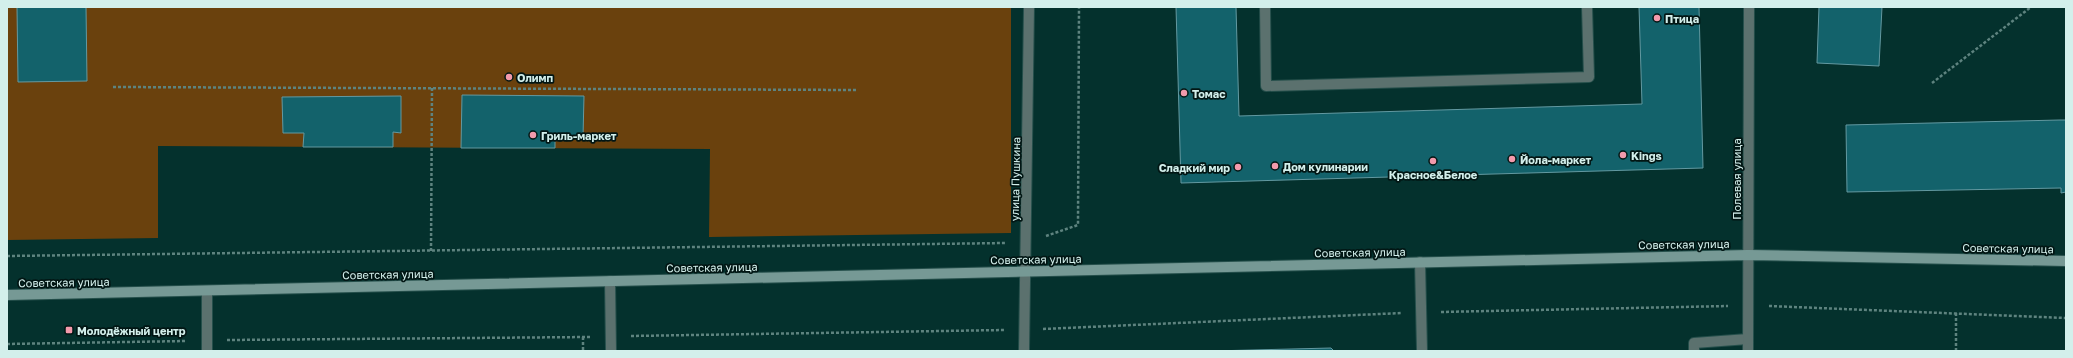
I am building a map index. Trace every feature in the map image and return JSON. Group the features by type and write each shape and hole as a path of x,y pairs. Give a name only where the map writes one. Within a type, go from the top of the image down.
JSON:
{"main road":[{"name":"Советская улица","path":"7,295 1748,255 2066,261"}],"street":[{"name":"улица Пушкина","path":"1024,351 1029,7"},
{"path":"1265,7 1266,86 1589,77 1587,7"},
{"name":"Полевая улица","path":"1748,351 1749,7"},
{"path":"1420,262 1422,351"},
{"path":"610,281 611,351"},
{"path":"207,291 207,351"},
{"path":"1694,351 1694,343 1748,339"}],"path":[{"path":"7,256 1026,243 1078,225 1078,7"},
{"path":"1932,84 2031,7"},
{"path":"113,87 856,90"},
{"path":"431,251 432,88"},
{"path":"1956,313 1956,351"},
{"path":"583,337 583,351"}],"shaded area":[{"name":"Олимп","path":"7,7 1011,7 1011,233 709,237 710,149 158,146 158,238 7,240"}],"building":[{"path":"17,7 86,7 87,81 18,82"},
{"path":"1176,7 1236,7 1239,116 1642,104 1639,7 1699,7 1703,168 1181,183"},
{"path":"1819,7 1882,7 1879,66 1817,63"},
{"path":"462,95 584,96 583,137 555,136 555,148 461,148"},
{"path":"401,96 401,133 393,132 393,147 303,147 304,133 283,133 282,97"},
{"path":"2066,120 2066,192 2061,193 2061,188 1847,192 1846,125"},
{"path":"1331,348 1334,351 1212,351"}],"place":[{"name":"Птица","path":"1657,18"},
{"name":"Олимп","path":"509,77"},
{"name":"Томас","path":"1184,93"},
{"name":"Гриль-маркет","path":"533,135"},
{"name":"Kings","path":"1623,155"},
{"name":"Йола-маркет","path":"1512,159"},
{"name":"Красное&Белое","path":"1433,161"},
{"name":"Дом кулинарии","path":"1275,166"},
{"name":"Сладкий мир","path":"1238,167"},
{"name":"Молодёжный центр","path":"69,330"}]}
